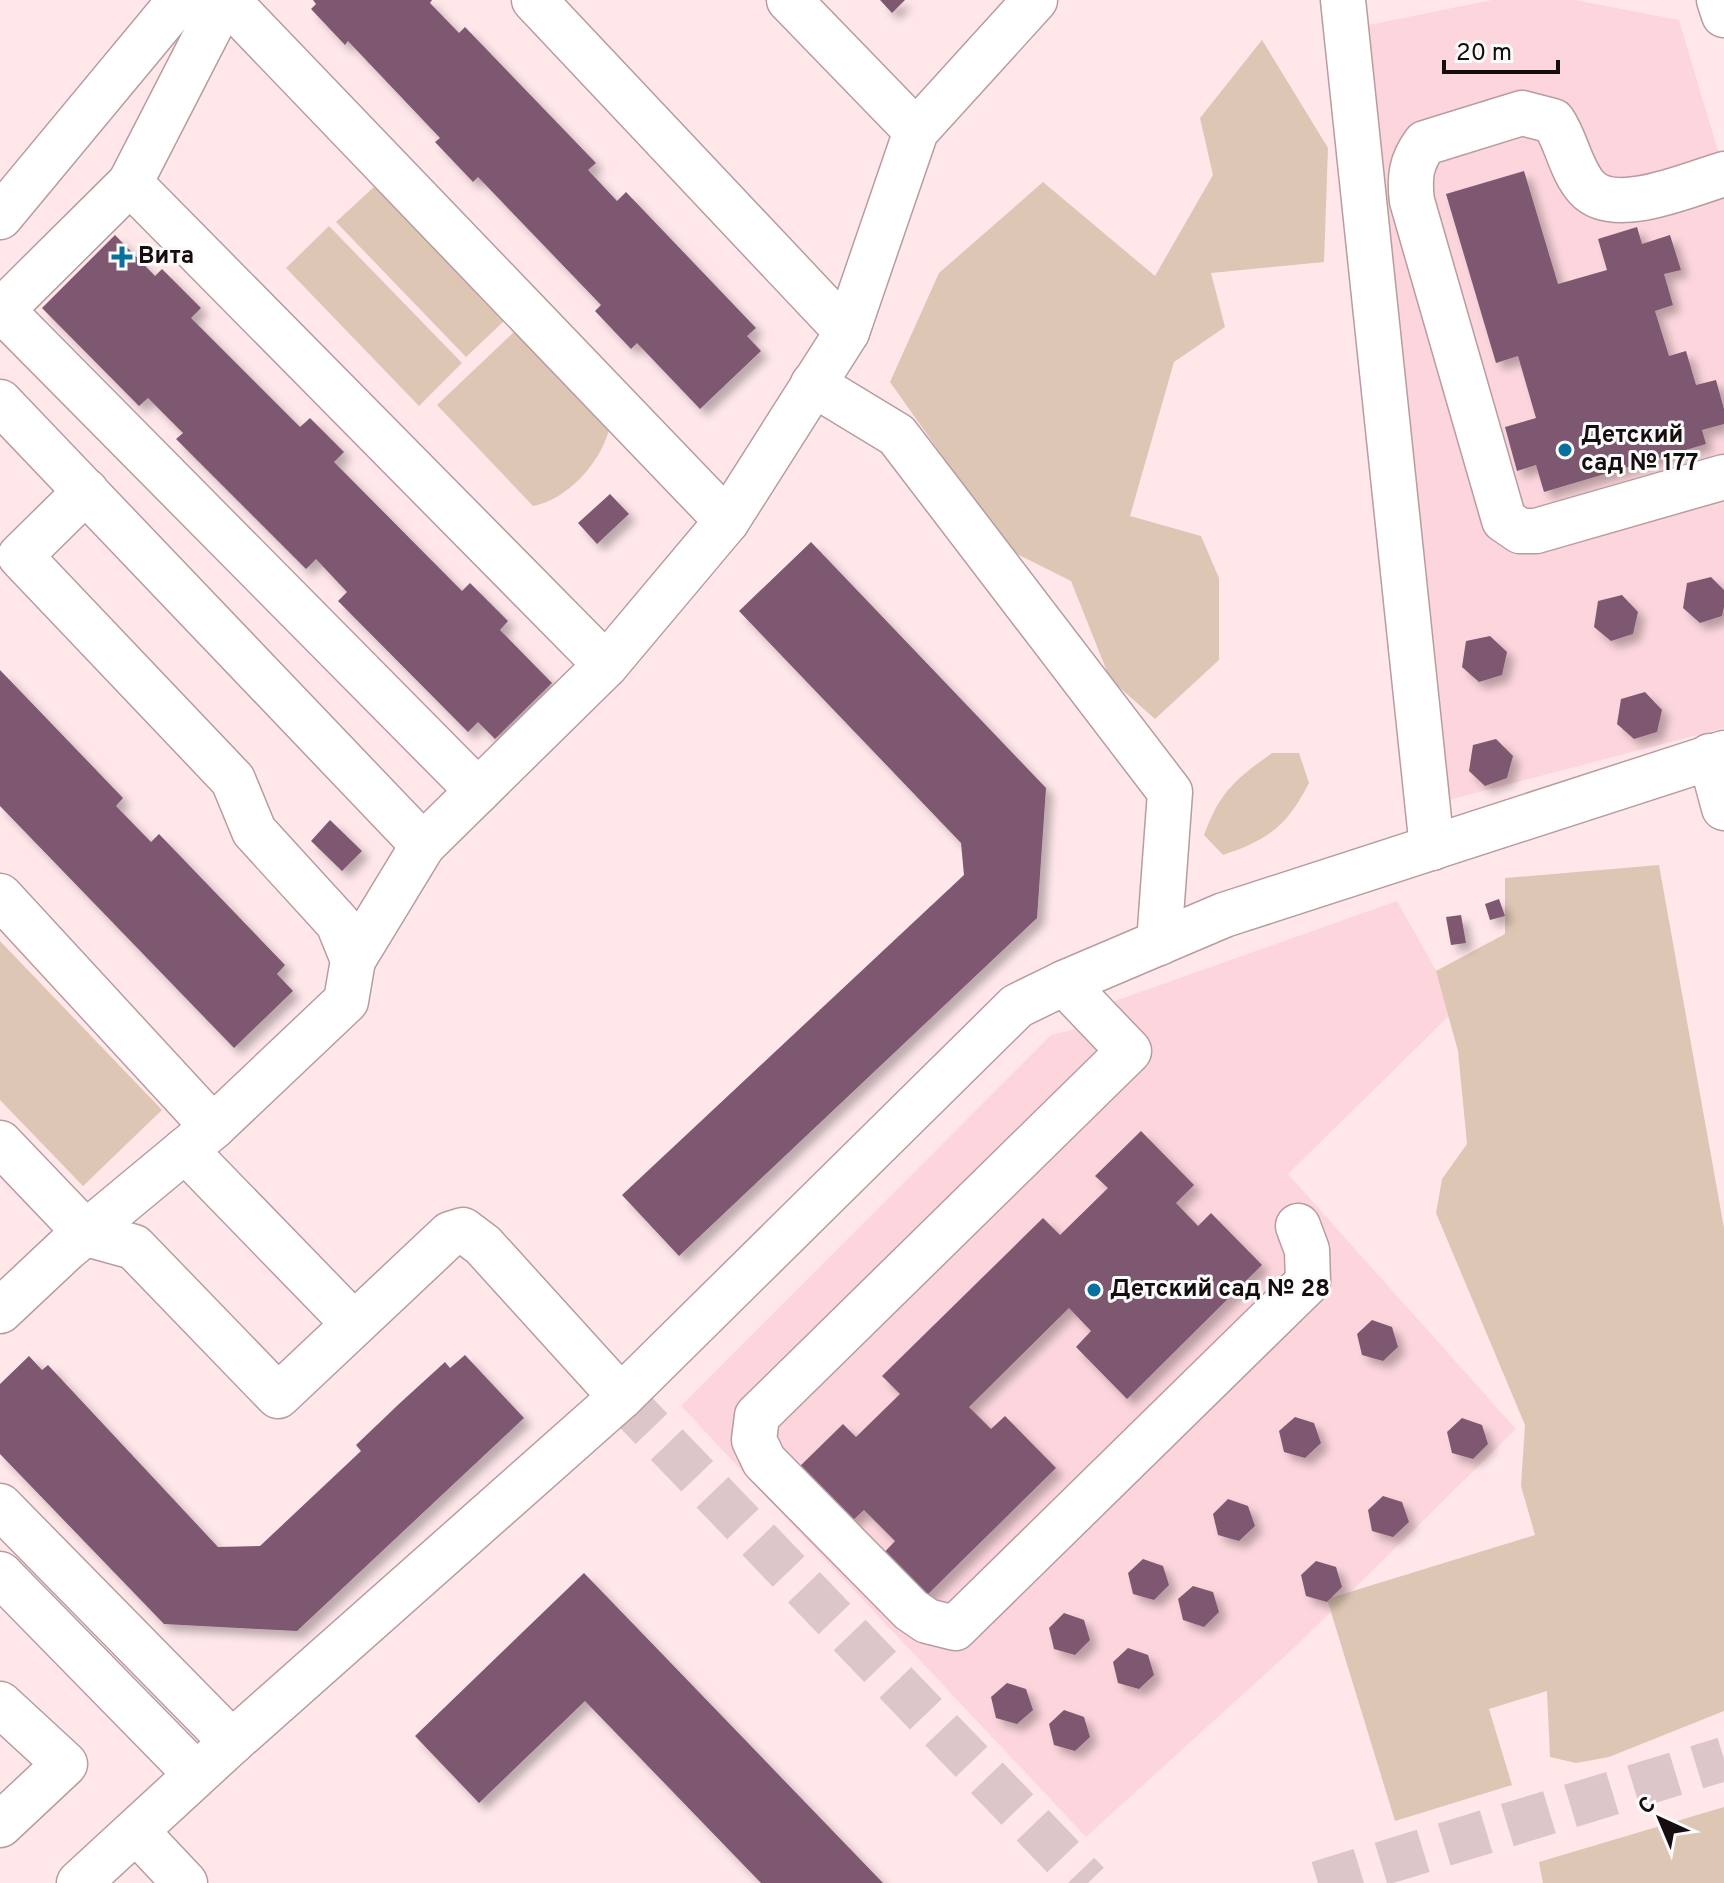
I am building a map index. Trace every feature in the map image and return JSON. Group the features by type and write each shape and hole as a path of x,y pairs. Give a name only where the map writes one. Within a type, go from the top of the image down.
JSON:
{"street":[{"path":"0,217 180,0"},
{"path":"478,791 2,310 130,183 225,0 727,521"},
{"path":"534,0 847,332"},
{"path":"789,0 916,131"},
{"path":"0,1311 199,1138 346,1001 353,960 423,845 606,665 727,521 847,332 916,131 1035,0"},
{"path":"1343,0 1432,848"},
{"path":"1719,0 1724,15"},
{"path":"1724,174 1645,198 1619,201 1598,196 1586,187 1574,167 1562,134 1553,121 1522,113 1425,143 1415,155 1410,181 1412,201 1504,520 1520,531 1536,531 1724,477"},
{"path":"130,183 606,665"},
{"path":"813,384 897,435 1170,792 1159,943"},
{"path":"0,402 423,845"},
{"path":"86,491 20,556 233,780 254,831 338,923 353,960"},
{"path":"79,1883 196,1774 621,1397 1017,1006 1224,915 1717,754 1724,808"},
{"path":"0,896 353,1323"},
{"path":"1064,983 1129,1051 757,1416 754,1440 764,1461 911,1610 927,1621 955,1628 1308,1282 1307,1250 1298,1226"},
{"path":"0,1143 87,1234 134,1247 278,1396 450,1234 463,1230 483,1245 621,1397"},
{"path":"0,1506 232,1742"},
{"path":"0,1574 196,1774"},
{"path":"0,1704 65,1764 0,1825"},
{"path":"136,1831 185,1883"}],"shaded area":[{"name":"Детский сад № 177","path":"1492,0 1575,0 1679,20 1724,171 1724,728 1441,802 1363,26"},
{"path":"1262,40 1328,148 1324,262 1211,273 1225,327 1174,362 1130,516 1201,536 1219,578 1219,660 1155,719 1110,679 1071,581 1009,550 890,382 939,273 1043,182 1155,276 1213,175 1200,118"},
{"path":"375,186 504,321 466,357 336,222"},
{"path":"329,226 462,363 419,406 286,268"},
{"path":"515,331 609,430 590,467 570,488 533,506 437,405"},
{"path":"1272,753 1299,753 1309,783 1293,810 1275,830 1223,855 1204,835 1216,807 1230,788"},
{"path":"1659,865 1724,1228 1724,1711 1609,1757 1576,1763 1550,1757 1547,1691 1489,1709 1512,1785 1395,1821 1327,1599 1535,1535 1521,1486 1525,1425 1436,1213 1442,1179 1467,1144 1458,1051 1436,971 1505,934 1505,878"},
{"name":"Детский сад № 28","path":"1397,901 1457,1008 1288,1174 1516,1429 1294,1648 1086,1837 681,1406 1051,1035 1088,1026 1115,1001"},
{"path":"0,941 162,1110 83,1186 0,1100"},
{"path":"1724,1807 1724,1883 1543,1883 1539,1862"}],"building":[{"path":"313,0 432,0 430,3 459,33 465,27 596,163 588,170 617,201 626,192 756,328 747,336 761,351 700,409 637,343 631,349 595,311 601,305 478,177 473,182 435,142 440,138 348,41 345,45 311,9 316,4"},
{"path":"880,0 905,0 892,13"},
{"path":"1524,171 1558,284 1607,270 1598,239 1637,227 1642,244 1670,235 1681,270 1664,274 1673,305 1655,311 1669,356 1686,351 1696,385 1716,380 1724,409 1724,424 1702,430 1706,444 1544,492 1536,465 1517,471 1505,427 1536,418 1518,356 1496,363 1446,194"},
{"path":"115,235 155,276 162,269 201,308 191,318 300,427 310,418 344,452 334,462 462,591 470,583 508,621 500,630 552,683 495,739 478,722 468,732 338,601 347,592 316,559 306,569 176,439 183,433 148,398 139,406 42,308"},
{"path":"610,494 629,514 597,544 578,523"},
{"path":"811,542 1046,788 1037,918 679,1256 622,1195 964,875 961,843 739,611"},
{"path":"1711,577 1724,590 1722,616 1700,623 1683,608 1687,583"},
{"path":"1622,595 1638,612 1633,634 1611,641 1594,627 1598,601"},
{"path":"1490,636 1507,652 1502,675 1479,682 1462,667 1466,641"},
{"path":"0,670 123,798 116,806 151,842 159,834 285,965 277,974 293,991 234,1048 0,806"},
{"path":"1645,692 1662,710 1657,732 1634,739 1617,724 1621,699"},
{"path":"1496,739 1513,756 1507,778 1485,786 1469,771 1473,745"},
{"path":"330,820 362,851 342,871 311,841"},
{"path":"1499,899 1505,916 1490,920 1485,904"},
{"path":"1461,915 1466,943 1451,945 1446,917"},
{"path":"1141,1131 1194,1185 1176,1203 1198,1226 1211,1213 1262,1265 1127,1399 1076,1347 1091,1331 1069,1308 969,1407 991,1429 1005,1416 1056,1468 923,1599 881,1556 895,1541 864,1510 849,1524 796,1470 843,1424 856,1437 900,1394 882,1376 1043,1218 1060,1235 1108,1188 1095,1176"},
{"path":"1372,1320 1392,1327 1398,1347 1383,1361 1362,1355 1357,1334"},
{"path":"465,1355 524,1418 297,1631 164,1624 0,1454 0,1384 29,1356 42,1370 48,1365 218,1547 260,1546 361,1451 356,1445 400,1403 445,1362 450,1368"},
{"path":"1295,1417 1314,1423 1321,1443 1305,1458 1284,1452 1279,1431"},
{"path":"1462,1418 1482,1425 1488,1444 1473,1459 1452,1453 1447,1432"},
{"path":"1383,1496 1402,1502 1409,1522 1393,1537 1372,1531 1368,1510"},
{"path":"1228,1499 1248,1506 1255,1526 1239,1541 1218,1535 1213,1514"},
{"path":"1143,1559 1163,1566 1169,1585 1154,1600 1133,1594 1128,1573"},
{"path":"1316,1561 1336,1567 1342,1587 1327,1602 1306,1596 1301,1575"},
{"path":"584,1573 883,1883 761,1883 585,1701 479,1803 415,1736"},
{"path":"1193,1586 1213,1592 1219,1612 1204,1627 1183,1620 1178,1599"},
{"path":"1064,1613 1084,1620 1090,1640 1075,1655 1054,1649 1049,1628"},
{"path":"1128,1648 1148,1655 1154,1675 1139,1689 1118,1683 1113,1662"},
{"path":"1007,1683 1026,1689 1033,1710 1017,1724 996,1718 991,1697"},
{"path":"1064,1710 1084,1717 1090,1737 1075,1751 1054,1745 1049,1724"}],"tunnel":[{"path":"621,1397 1088,1883"},
{"path":"1318,1883 1724,1759"}],"place":[{"name":"Вита","path":"122,257"},
{"name":"Детский сад № 177","path":"1565,450"},
{"name":"Детский сад № 28","path":"1094,1290"}]}
